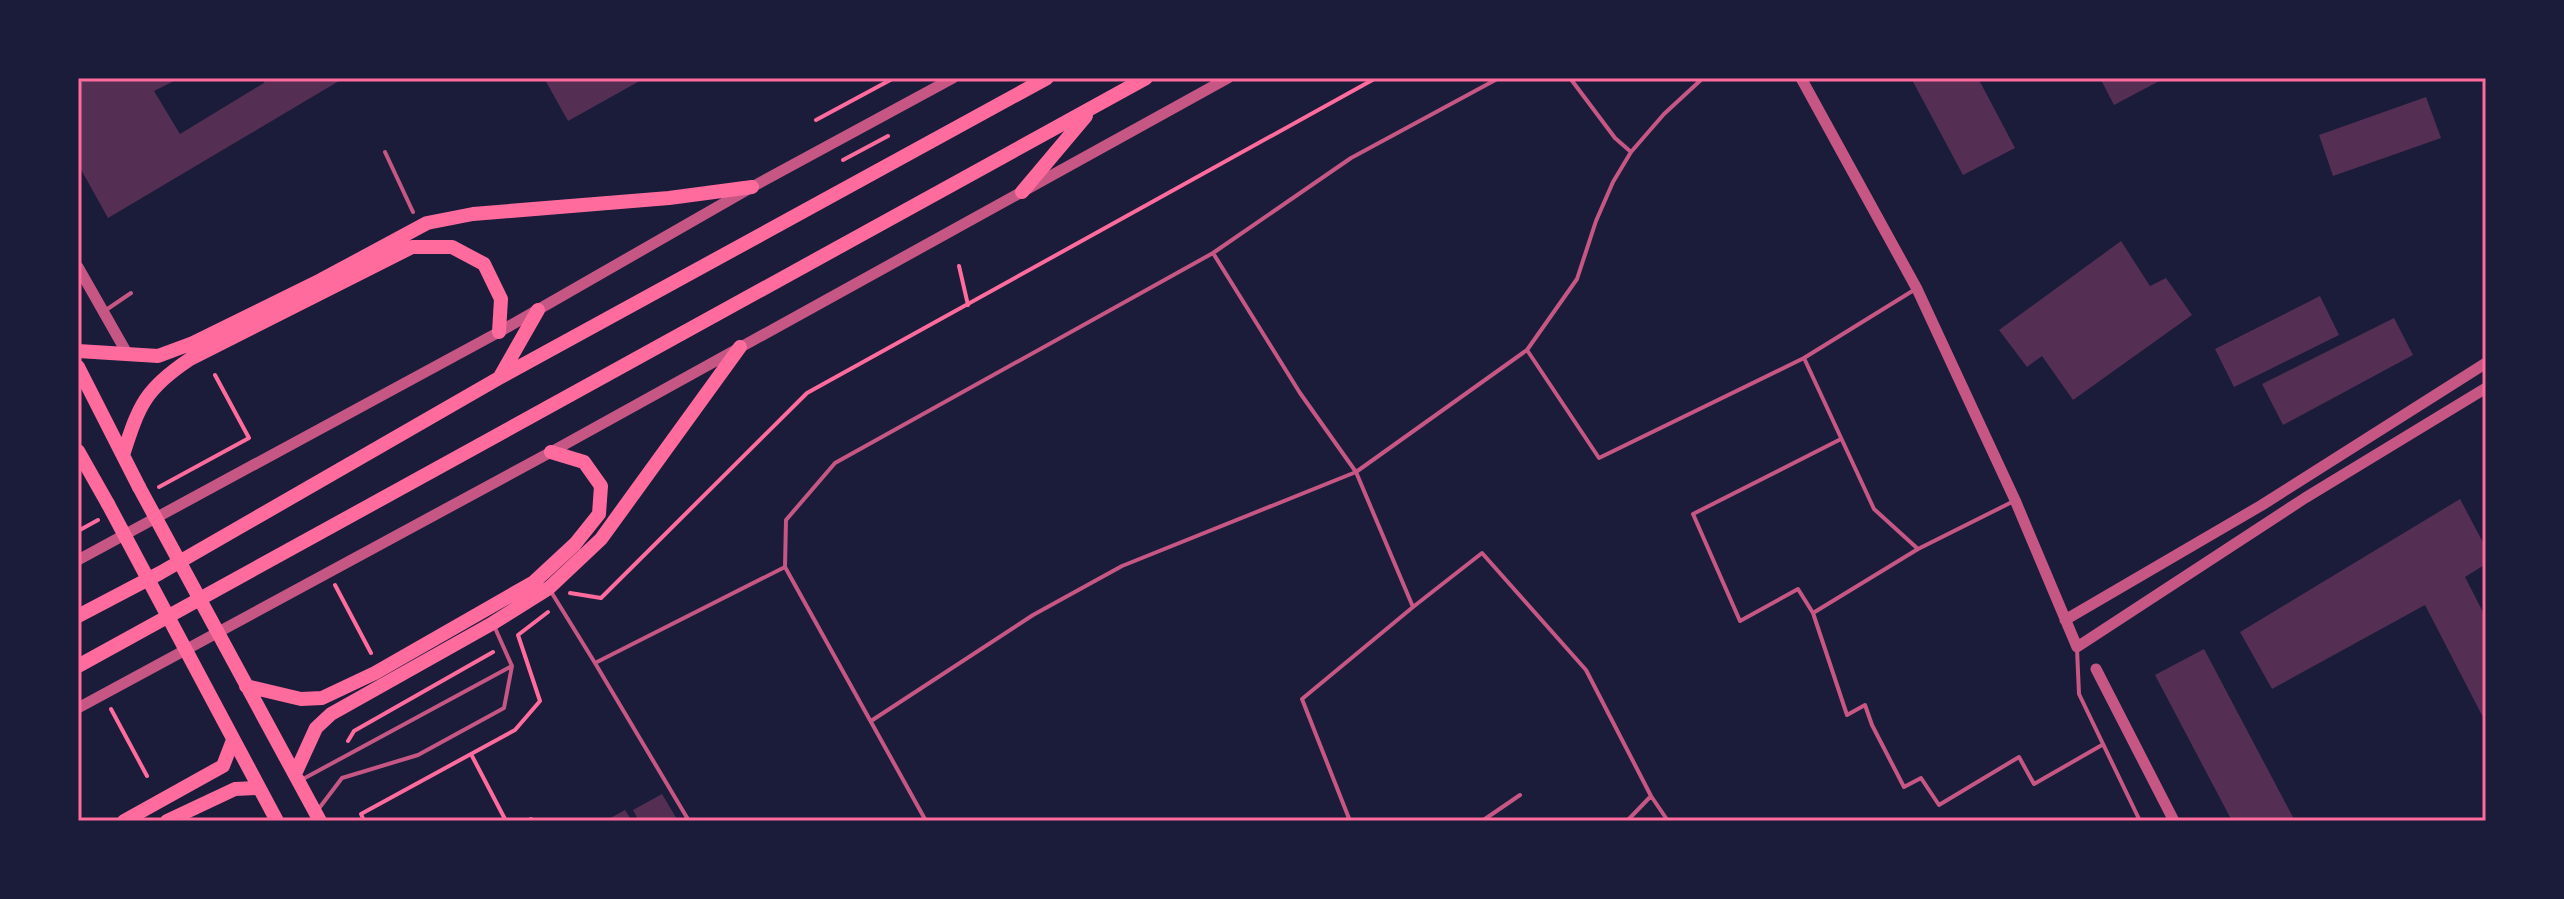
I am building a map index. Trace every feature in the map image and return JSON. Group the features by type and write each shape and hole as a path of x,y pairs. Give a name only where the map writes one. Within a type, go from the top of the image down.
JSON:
{"main road":[{"path":"78,616 160,573 499,378 1047,78"},
{"path":"78,666 1146,78"},
{"path":"1022,192 1094,107"},
{"path":"78,351 158,356 193,343 321,280 427,223 473,214 669,198 752,187"},
{"path":"123,455 136,415 150,391 165,375 190,359 412,247 452,247 484,264 501,299 499,332"},
{"path":"499,378 538,310"},
{"path":"297,778 316,728 331,714 549,588 601,539 740,347"},
{"path":"78,367 139,487 318,817"},
{"path":"78,451 106,510 193,663 277,821"},
{"path":"246,686 301,699 322,698 375,673 534,582 575,544 599,514 601,486 584,462 551,452"},
{"path":"124,821 223,766 233,740"},
{"path":"167,821 235,789 257,788"}],"street":[{"path":"78,560 499,332 752,187 953,78"},
{"path":"78,708 551,452 1228,78"},
{"path":"1801,78 1917,289 2015,500 2077,647 2305,498 2486,388"},
{"path":"78,267 128,355"},
{"path":"2065,620 2262,505 2486,363"},
{"path":"2096,669 2174,821"}],"lane":[{"path":"926,821 785,567 786,520 835,463 1213,253 1351,158 1499,78"},
{"path":"1570,78 1615,138 1631,152"},
{"path":"871,721 1033,615 1122,566 1356,472 1527,350 1577,279 1596,221 1631,152 1664,114 1703,78"},
{"path":"385,152 413,212"},
{"path":"1213,253 1300,393 1356,472 1413,607"},
{"path":"1527,350 1599,458 1804,358 1917,289"},
{"path":"104,312 131,293"},
{"path":"1804,358 1874,509 1918,549"},
{"path":"1841,439 1693,514 1740,621 1798,589 1813,613 1847,715 1865,705 1904,787 1921,778 1939,805 2019,757 2034,784 2102,745"},
{"path":"1813,613 1918,549 2015,500"},
{"path":"1350,821 1302,699 1482,553 1586,670 1651,796 1668,821"},
{"path":"595,663 785,567"},
{"path":"549,588 689,821"},
{"path":"318,817 342,778 418,755 504,708 512,666 493,623"},
{"path":"2077,647 2079,694 2140,821"},
{"path":"297,778 335,761 512,666"},
{"path":"1482,821 1520,795"},
{"path":"1627,821 1651,796"}],"path":[{"path":"816,120 894,78"},
{"path":"558,605 570,593 601,598 807,393 1376,78"},
{"path":"843,160 888,136"},
{"path":"959,266 968,305"},
{"path":"157,488 249,438 215,375"},
{"path":"78,531 106,510"},
{"path":"332,579 371,653"},
{"path":"335,761 354,731 471,666 518,635"},
{"path":"106,699 147,776"},
{"path":"364,821 361,814 471,754 506,821"}],"building":[{"path":"78,78 180,78 154,91 180,134 264,83 265,78 344,78 108,218 78,164"},
{"path":"544,78 645,78 568,121"},
{"path":"1911,78 1978,78 2015,148 1963,175"},
{"path":"2100,78 2165,78 2114,105"},
{"path":"2426,97 2441,138 2333,176 2319,135"},
{"path":"2121,241 2150,286 2166,278 2192,315 2073,400 2042,356 2027,367 1999,330"},
{"path":"2320,296 2339,335 2234,387 2215,349"},
{"path":"2394,318 2413,355 2283,425 2262,384"},
{"path":"2460,499 2486,548 2486,564 2465,577 2486,618 2486,723 2425,605 2272,689 2240,632"},
{"path":"2204,649 2295,821 2232,821 2155,675"},
{"path":"662,794 678,821 639,821 633,810"},
{"path":"625,810 632,821 605,821"}]}
